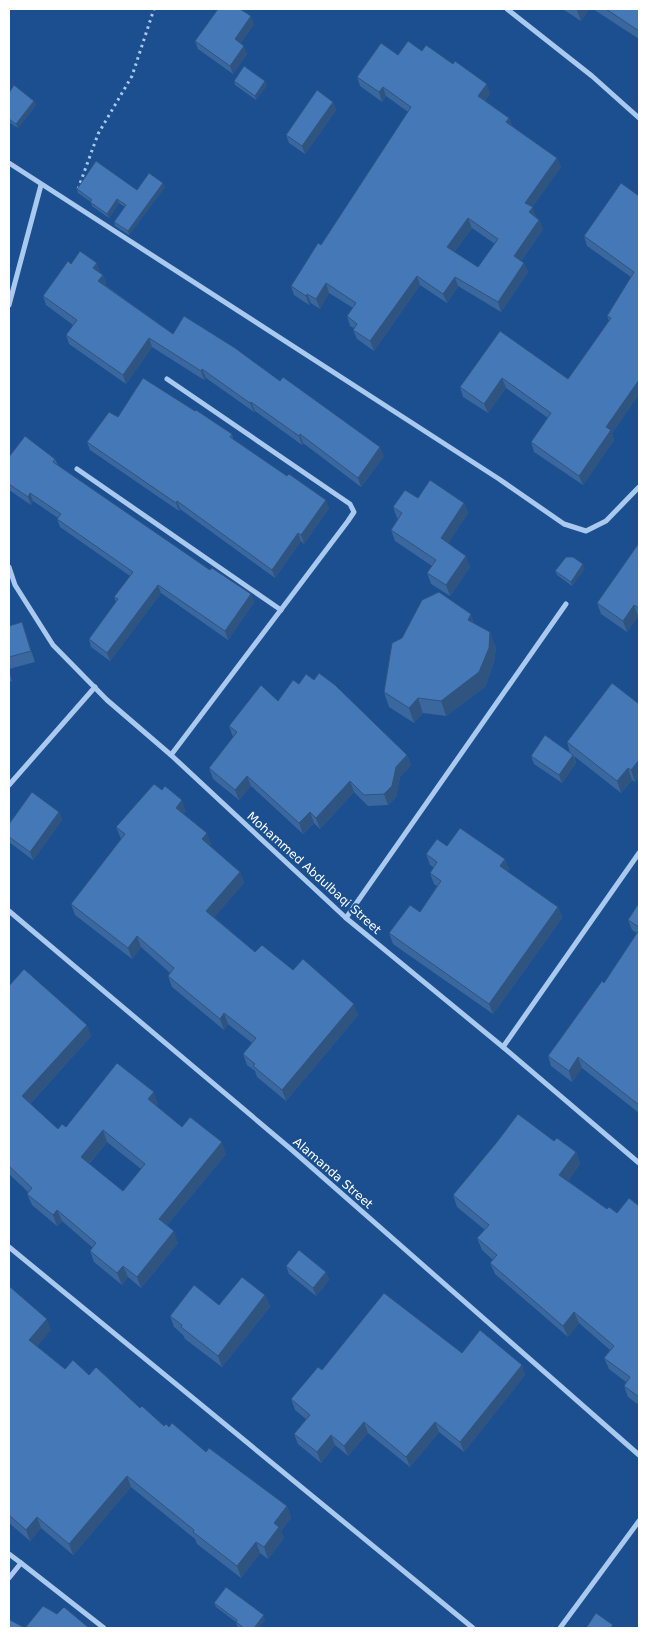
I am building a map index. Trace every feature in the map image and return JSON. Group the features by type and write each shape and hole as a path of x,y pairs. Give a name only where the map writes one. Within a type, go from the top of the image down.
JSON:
{"street":[{"path":"507,9 592,76 639,118"},
{"path":"9,163 499,479 564,524 586,531 606,521 639,487"},
{"path":"9,305 42,185"},
{"path":"167,379 350,504 354,512 171,755"},
{"path":"77,469 281,610"},
{"name":"Mohammed Abdulbaqi Street","path":"9,567 15,585 53,645 95,687 346,918 503,1047 639,1163"},
{"path":"346,918 566,604"},
{"path":"9,786 95,687"},
{"path":"503,1047 639,853"},
{"name":"Alamanda Street","path":"9,911 292,1150 639,1455"},
{"path":"9,1247 473,1628"},
{"path":"560,1628 639,1521"},
{"path":"9,1554 104,1628"},
{"path":"9,1578 21,1563"}],"path":[{"path":"72,203 98,134 132,76 154,9"}],"building":[{"path":"218,9 240,9 251,16 235,39 244,46 230,66 195,41"},
{"path":"606,9 639,9 639,31"},
{"path":"408,41 422,51 426,45 453,64 455,61 487,84 478,96 509,118 506,122 557,158 525,203 533,207 529,212 539,220 514,256 524,263 498,302 455,277 443,294 417,276 370,341 353,330 357,324 347,316 356,303 326,283 316,299 307,294 306,296 291,286 318,243 321,245 411,107 383,87 379,92 357,77 381,43 398,55","holes":["468,218 498,239 478,267 447,247"]},
{"path":"244,66 265,81 255,96 234,81"},
{"path":"14,85 34,101 16,124 9,119 9,93"},
{"path":"317,90 333,102 302,146 286,135"},
{"path":"96,161 137,190 149,173 163,183 128,231 114,222 126,205 117,199 107,214 90,202 92,200 77,189"},
{"path":"621,183 639,196 639,380 606,427 611,430 579,476 531,442 551,413 502,378 484,404 460,387 500,331 568,379 611,318 607,316 634,272 584,236"},
{"path":"80,251 97,263 93,268 103,275 98,281 173,334 184,316 235,348 280,381 283,377 380,447 358,478 300,434 299,436 202,369 201,371 149,338 123,375 66,335 77,320 43,296 68,261 71,264"},
{"path":"143,378 232,434 230,437 326,500 301,535 298,533 272,570 177,501 176,503 87,442 109,412 118,417"},
{"path":"25,436 55,459 53,462 210,570 212,568 251,594 225,631 158,585 107,653 89,639 118,599 114,597 133,572 57,519 61,514 30,493 28,497 9,484 9,457"},
{"path":"430,480 464,503 441,538 466,556 446,585 427,573 436,560 391,530 402,513 393,507 405,490 418,498"},
{"path":"639,543 639,608 634,605 623,621 597,603"},
{"path":"566,557 573,557 583,564 571,582 555,571"},
{"path":"439,592 471,614 468,620 490,632 489,648 479,672 441,701 418,698 409,708 384,692 392,643 402,638 422,600"},
{"path":"22,622 31,651 9,657 9,626"},
{"path":"319,673 335,685 407,755 396,767 392,786 384,794 364,795 350,781 316,818 310,812 299,823 247,776 235,790 209,768 237,732 229,726 261,685 278,701 293,680 299,684 306,674 314,680"},
{"path":"612,683 639,704 639,760 631,770 628,768 617,781 567,742"},
{"path":"545,735 573,755 559,775 531,756"},
{"path":"154,784 162,790 165,786 182,800 176,808 207,833 202,839 240,872 206,911 255,952 262,945 293,970 303,959 354,1004 282,1090 253,1066 255,1064 243,1054 256,1038 224,1013 220,1019 168,976 174,968 137,936 128,948 71,904 125,834 116,827"},
{"path":"32,792 59,812 30,852 9,837 9,824"},
{"path":"460,828 505,859 500,866 558,907 489,1004 389,933 410,905 420,912 441,881 430,873 437,862 426,854 437,839 447,846"},
{"path":"639,903 639,927 628,920"},
{"path":"639,930 639,1105 578,1057 569,1071 548,1056 602,981 604,983"},
{"path":"24,969 87,1025 22,1096 58,1129 62,1124 66,1127 117,1063 154,1092 148,1099 182,1127 190,1117 222,1142 159,1219 174,1231 137,1277 123,1266 117,1273 90,1251 96,1243 57,1210 53,1215 27,1194 32,1188 9,1166 9,986","holes":["103,1130 145,1164 123,1191 81,1157"]},
{"path":"518,1114 554,1141 557,1138 576,1152 559,1175 607,1209 609,1207 617,1213 629,1198 639,1206 639,1397 624,1386 630,1377 604,1358 614,1346 574,1312 563,1326 490,1263 497,1255 477,1238 489,1225 453,1195"},
{"path":"299,1250 326,1272 313,1288 286,1266"},
{"path":"242,1277 265,1295 218,1356 170,1316 194,1285 219,1305"},
{"path":"9,1286 47,1319 29,1340 65,1369 73,1360 89,1375 96,1367 140,1408 142,1406 164,1426 166,1424 169,1427 172,1423 206,1452 209,1448 287,1506 274,1523 279,1527 264,1547 256,1542 237,1566 193,1532 194,1530 127,1476 69,1544 37,1517 26,1530 9,1515"},
{"path":"384,1293 462,1353 480,1330 522,1365 460,1442 435,1422 406,1457 364,1422 344,1446 331,1435 317,1452 294,1434 310,1415 291,1399 318,1367 322,1370"},
{"path":"226,1587 264,1615 254,1628 244,1628 236,1622 237,1620 214,1603"},
{"path":"43,1606 57,1614 64,1607 89,1628 25,1628"},
{"path":"596,1613 613,1625 610,1628 586,1628"},
{"path":"10,1620 25,1628 9,1628 9,1622"}]}
